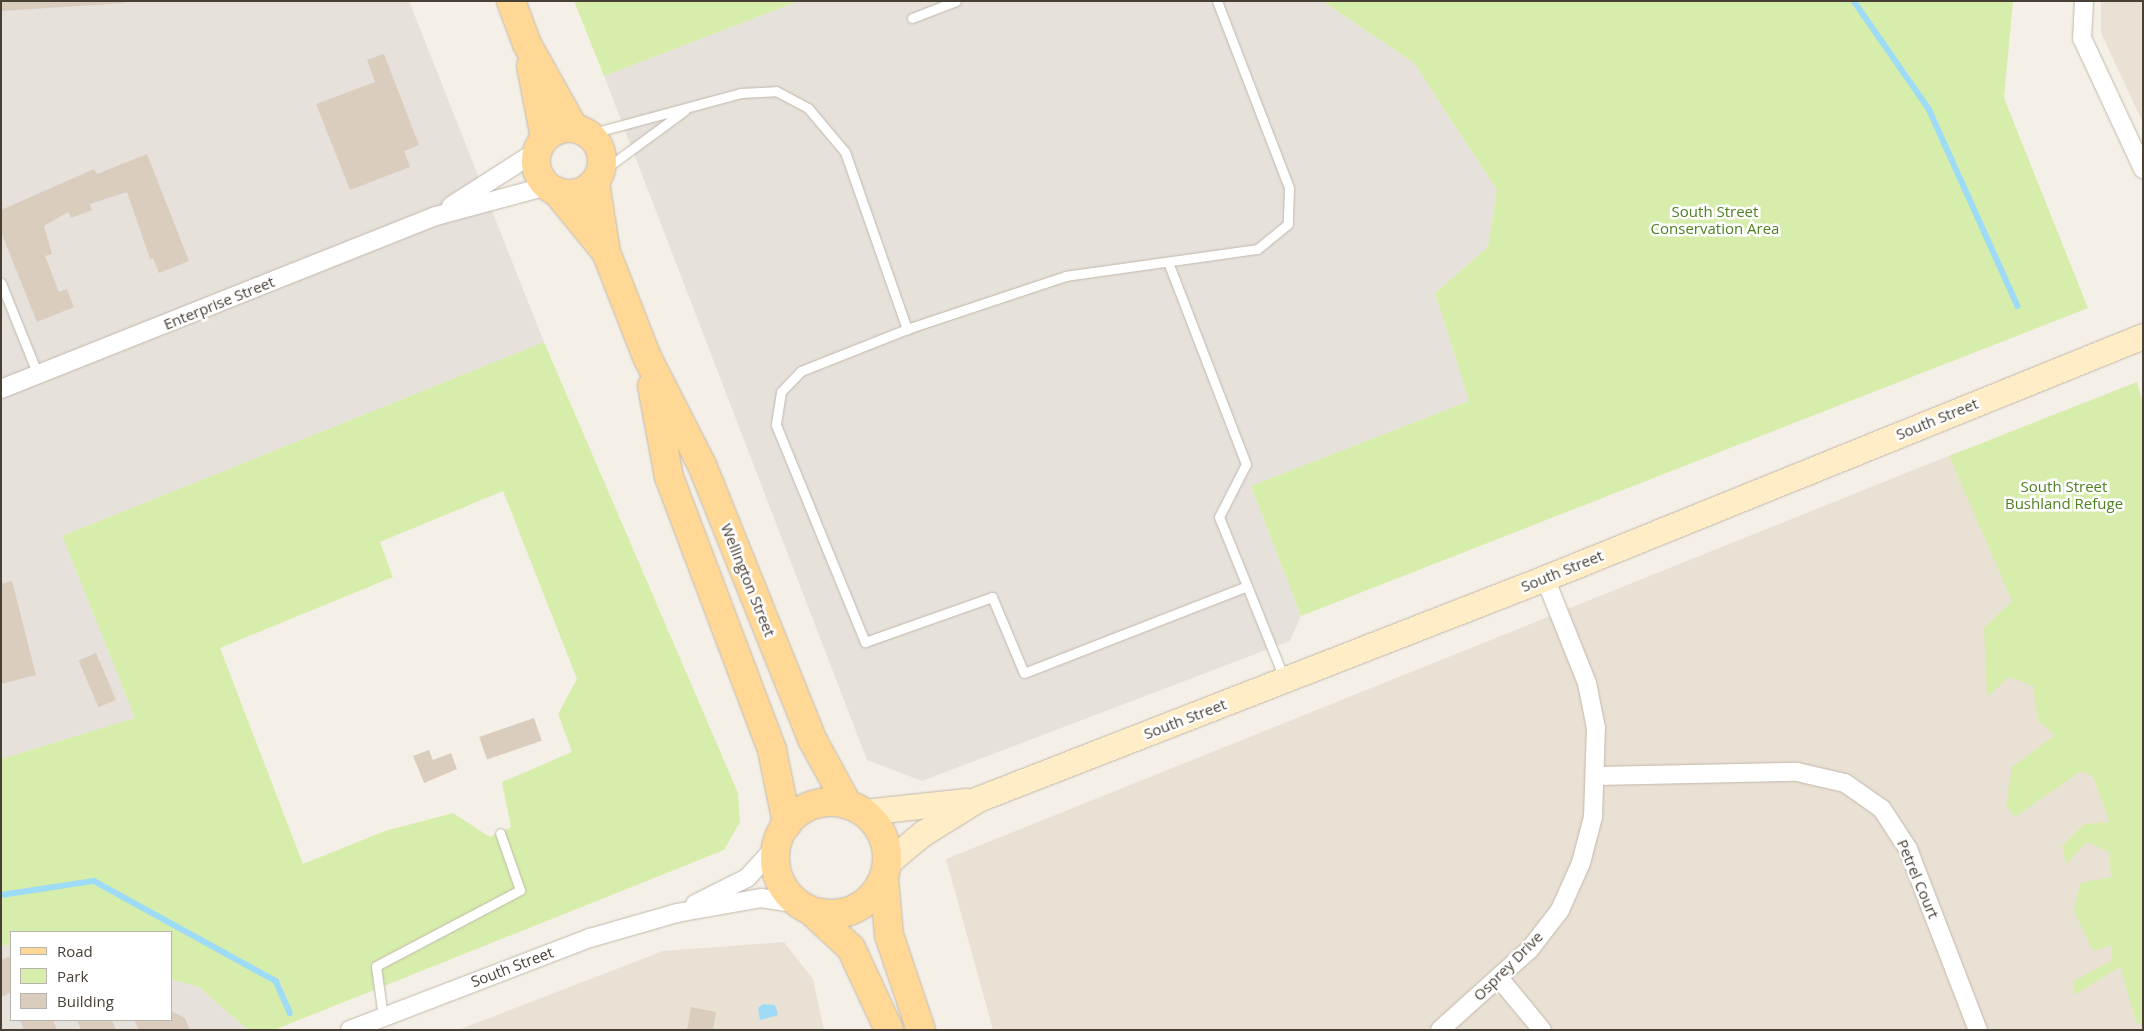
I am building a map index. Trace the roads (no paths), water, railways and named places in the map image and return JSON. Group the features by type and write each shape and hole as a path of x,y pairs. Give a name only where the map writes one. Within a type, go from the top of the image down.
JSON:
{"main road":[{"path":"511,1 527,44 582,131 601,152 598,177 577,193 552,189 537,170 541,145 527,44"},
{"path":"541,145 582,131"},
{"name":"Wellington Street","path":"598,177 606,252 647,357 702,465 812,739 856,808 878,826 885,871 889,935 921,1030"},
{"name":"Wellington Street","path":"552,189 606,252"},
{"name":"Wellington Street","path":"647,357 669,478 772,750 782,834 777,873 805,908 852,948 889,1030"},
{"path":"782,834 815,805 856,808"},
{"path":"805,908 842,913 858,908 885,871"}],"street":[{"path":"2084,1 2082,38 2143,169"},
{"name":"Enterprise Street","path":"436,216 541,145"},
{"name":"Enterprise Street","path":"1,389 436,216 552,189"},
{"name":"South Street","path":"885,871 923,833 978,799 1285,681 1545,578 2143,336"},
{"name":"Osprey Drive","path":"1440,1030 1500,978 1560,910 1581,862 1598,776 1596,728 1587,682 1545,578"},
{"name":"Petrel Court","path":"1598,776 1797,772 1845,782 1882,809 1908,848 1978,1030"},
{"name":"South Street","path":"856,808 978,799"},
{"name":"South Street","path":"677,913 747,878 782,834"},
{"name":"South Street","path":"358,1028 590,938 677,913 760,898 805,908"},
{"path":"1500,978 1542,1030"}],"lane":[{"path":"912,18 956,1"},
{"path":"1217,1 1289,188 1288,224 1258,249 1066,276 907,329 801,371 781,392 776,426 865,642 992,597 1024,673 1247,586"},
{"path":"582,131 741,93 776,91 808,108 845,152 907,329"},
{"path":"598,177 689,106"},
{"path":"1168,262 1246,464 1219,517 1285,681"},
{"path":"1,283 38,375"},
{"path":"383,1017 376,966 520,890 500,833"}],"water":[{"path":"763,1004 775,1005 778,1015 760,1020 758,1008"}],"waterway":[{"path":"1854,1 1929,109 2018,306"},
{"path":"1,895 94,881 276,981 290,1013"}],"park label":[{"name":"South Street Conservation Area","path":"1715,220"},
{"name":"South Street Bushland Refuge","path":"2064,494"}]}
